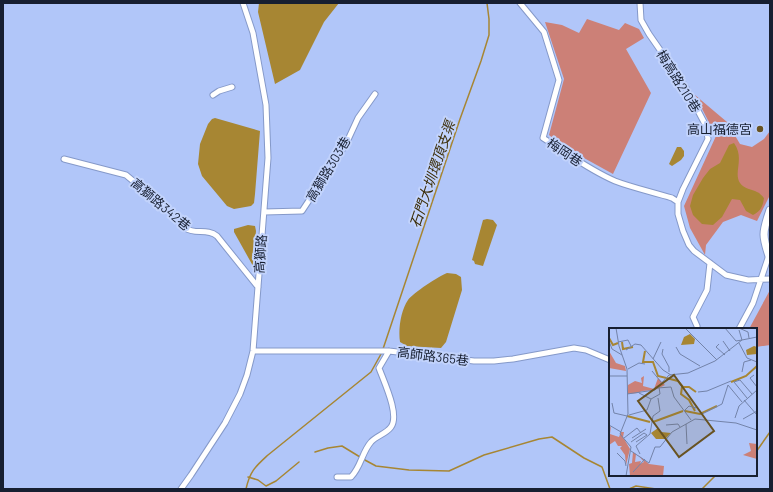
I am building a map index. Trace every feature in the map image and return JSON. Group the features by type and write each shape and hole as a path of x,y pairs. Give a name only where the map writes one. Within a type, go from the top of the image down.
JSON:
{"street":[{"name":"高獅路","path":"181,489 208,450 228,417 247,376 253,351 268,158 266,105 253,33 243,3"},
{"name":"梅岡巷","path":"520,3 544,32 559,80 543,138 596,172 615,181 672,198 678,202"},
{"name":"梅高路210巷","path":"640,3 642,20 646,30 685,86 708,130 708,139 678,202 678,214 689,245 694,251 726,275 748,280 770,278"},
{"path":"213,95 232,86"},
{"name":"高獅路303巷","path":"264,212 302,211 346,144 358,118 375,94"},
{"name":"高獅路342巷","path":"64,159 126,175 182,222 185,228 194,232 212,232 217,236 258,287"},
{"path":"740,328 753,303 769,257 765,247 763,230 770,210"},
{"path":"697,326 693,317 706,290 710,263"},
{"name":"高師路365巷","path":"253,351 389,351 474,361 494,361 574,348 592,352 609,360"},
{"path":"337,477 351,477 356,472 370,442 390,428 393,423 394,415 392,404 379,368 389,351"}],"shaded area":[{"path":"259,3 339,3 324,22 300,70 275,84 258,12"},
{"path":"587,19 619,30 625,23 639,29 644,38 626,49 651,93 613,174 564,147 549,135 564,79 545,22 562,25 579,33"},
{"path":"695,95 727,122 740,144 752,147 764,139 770,131 770,195 757,221 741,215 723,222 706,245 705,255 690,228 684,206 716,136"},
{"path":"215,118 260,131 254,203 251,206 234,209 227,206 202,176 198,164 200,144 208,124"},
{"path":"734,143 739,154 738,179 744,187 758,192 764,198 762,206 758,212 753,215 746,211 740,200 732,199 722,217 713,225 702,224 693,215 690,206 693,195 710,169 720,163 729,145"},
{"path":"677,147 681,147 684,151 684,156 672,166 669,164"},
{"path":"483,220 493,220 497,225 483,266 475,264 472,260"},
{"path":"248,225 255,226 256,231 253,266 234,232 234,229"},
{"path":"447,273 456,274 461,277 462,290 446,342 441,348 407,346 400,342 399,331 401,320 408,300 426,285"},
{"path":"770,290 770,345 757,347 757,328 750,328"}],"waterway":[{"name":"石門大圳環頂支渠","path":"383,349 489,35 487,3"},
{"name":"石門大圳環頂支渠","path":"246,489 251,473 260,463 371,372 381,354"},
{"path":"757,451 770,432"},
{"name":"石門大圳環頂支渠","path":"363,459 376,466 409,470 449,471 484,455 539,439 552,437 584,458 602,467 610,489"},
{"name":"石門大圳環頂支渠","path":"315,452 342,446 360,457"},
{"name":"石門大圳環頂支渠","path":"248,477 258,480 266,486 276,481 299,462"},
{"path":"702,489 715,476"},
{"path":"629,489 636,486 656,489"}],"place":[{"name":"高山福德宮","path":"760,129"}]}
